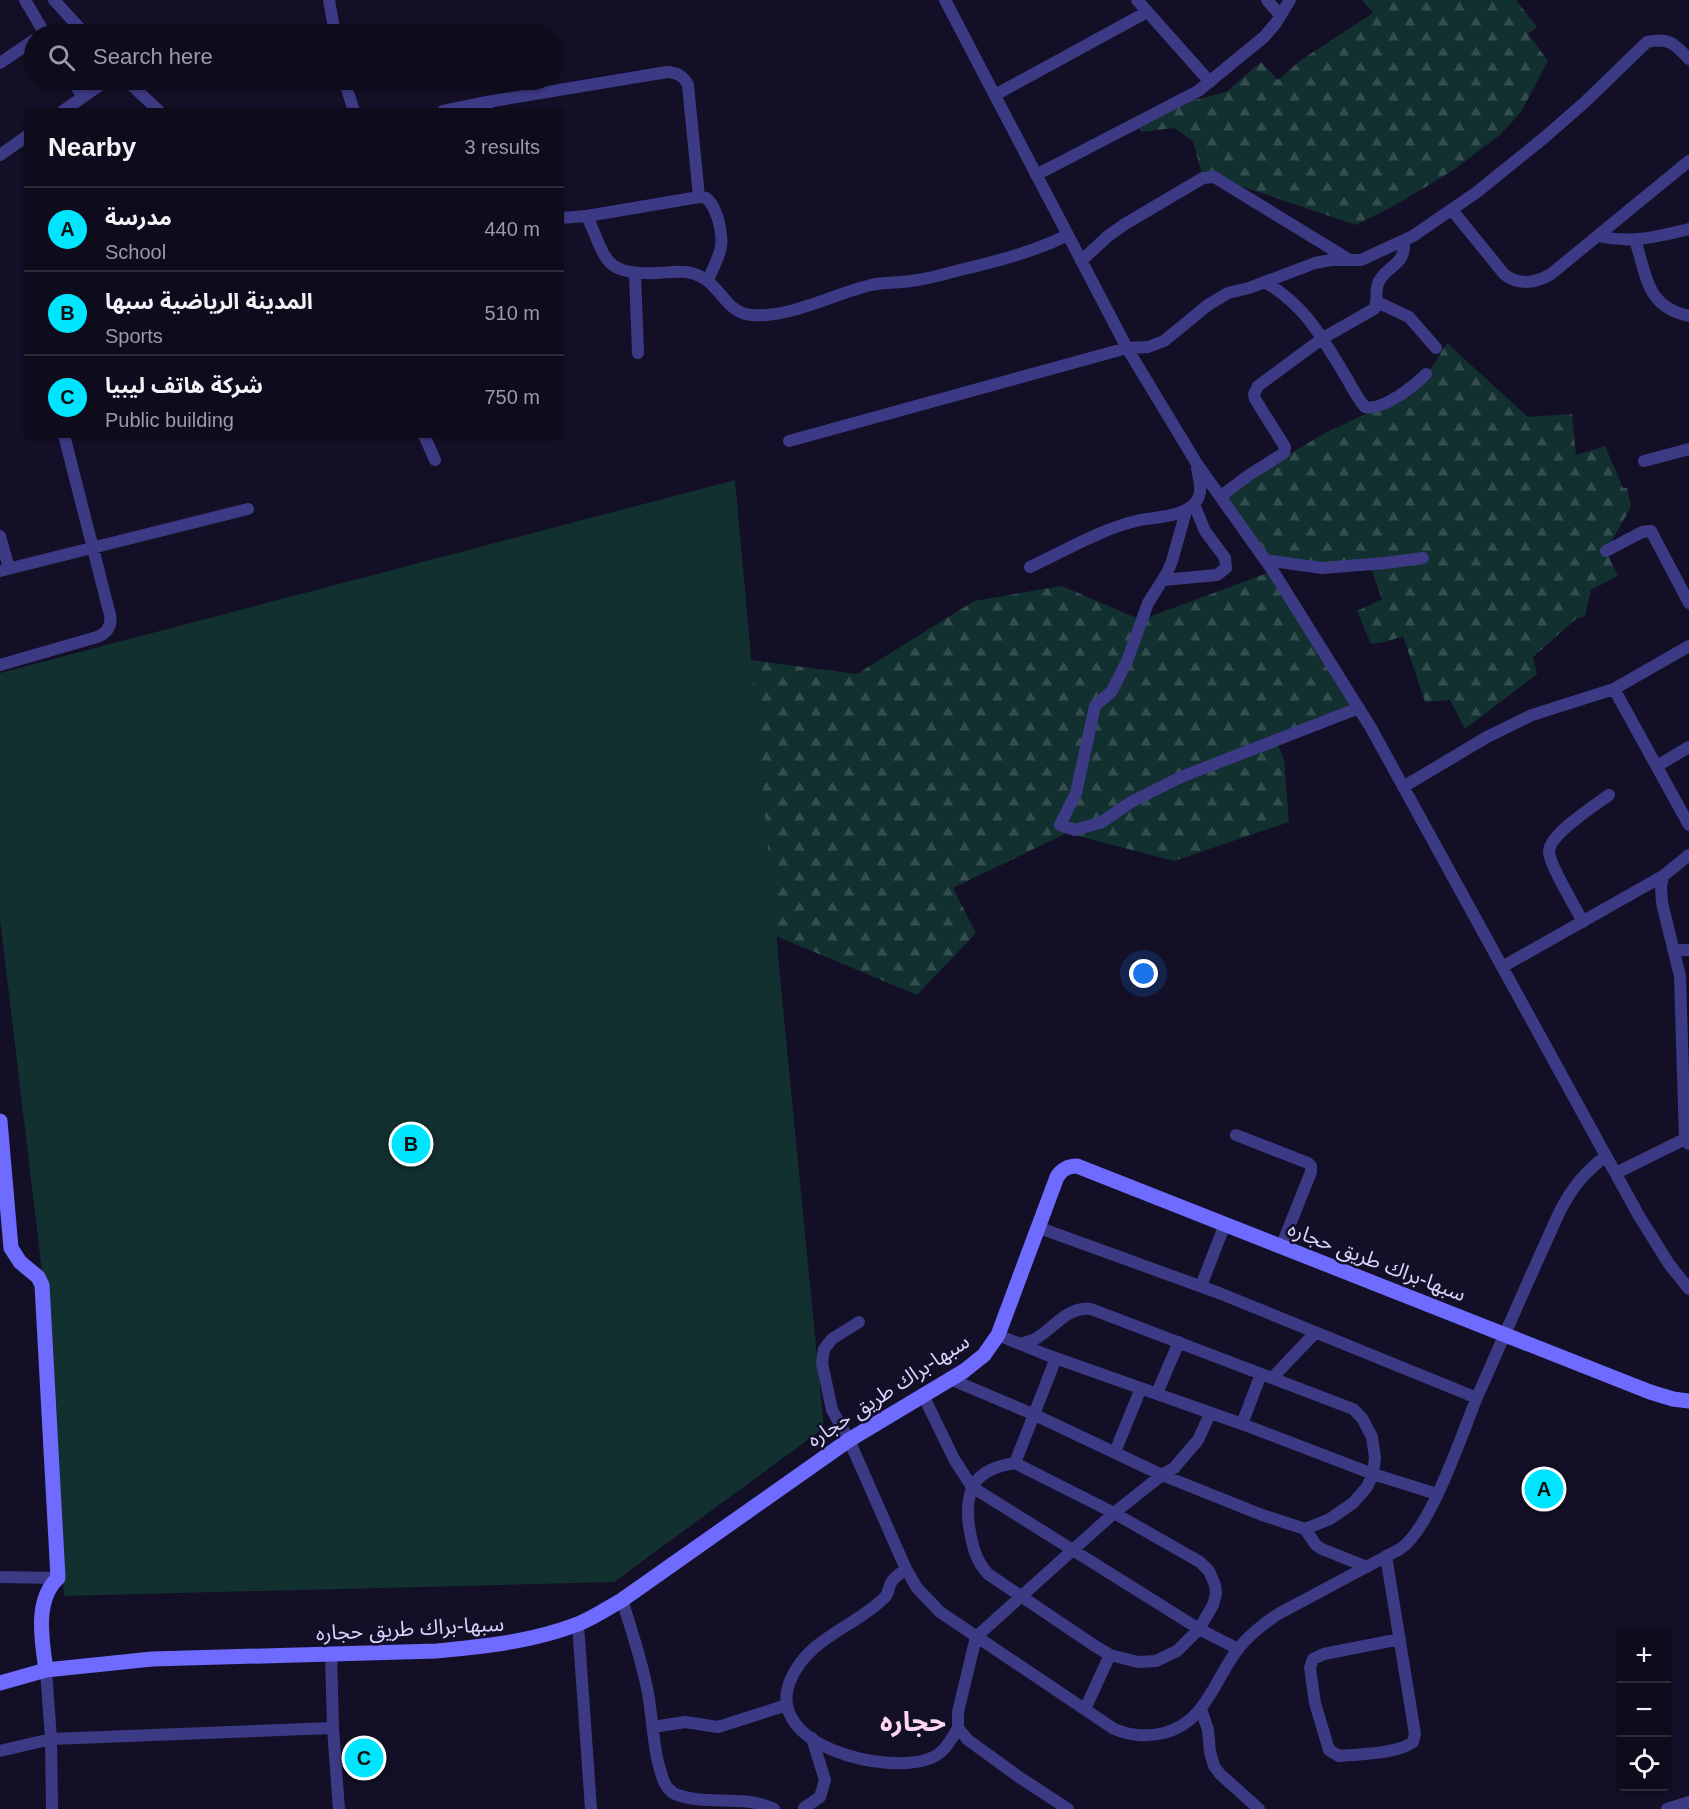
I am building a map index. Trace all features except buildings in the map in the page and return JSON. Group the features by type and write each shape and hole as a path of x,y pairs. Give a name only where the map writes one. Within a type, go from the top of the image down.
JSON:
{"main road":[{"path":"0,1121 6,1248 38,1277 42,1285 58,1578 47,1592 42,1614 41,1627 46,1670"},
{"name":"سبها-براك طريق حجاره","path":"0,1683 46,1670 152,1659 437,1651 517,1642 578,1624 622,1600 849,1440 950,1379 984,1355 998,1335 1037,1227 1060,1172 1077,1166 1650,1392 1689,1401"}],"street":[{"path":"25,0 36,24"},
{"path":"54,0 76,24"},
{"path":"329,0 333,24"},
{"path":"945,0 1127,348 1197,464 1265,560 1359,708 1653,1239 1689,1289"},
{"path":"1137,0 1210,82"},
{"path":"1267,0 1280,15"},
{"path":"1036,175 1192,95 1264,37 1290,0"},
{"path":"995,95 1148,12"},
{"path":"789,441 1127,348 1148,347 1160,343 1217,298 1228,293 1315,263 1365,259 1428,228 1452,210 1545,137 1585,102 1641,46 1653,41 1667,40 1689,59"},
{"path":"0,63 24,48"},
{"path":"469,108 667,72 677,73 688,84 699,197"},
{"path":"78,90 83,97"},
{"path":"67,108 93,90"},
{"path":"137,90 156,108"},
{"path":"347,90 353,108"},
{"path":"0,155 24,138"},
{"path":"1452,210 1504,274 1514,281 1526,282 1548,276 1689,161"},
{"path":"1081,261 1125,224 1203,178 1214,177 1351,261"},
{"path":"564,218 699,197 706,198 712,204 723,240 723,246 708,280"},
{"path":"587,216 612,266 623,272 635,274 689,273 708,280 717,287 731,307 741,313 751,315 772,315 875,284 912,281 1002,261 1068,235"},
{"path":"1598,236 1615,240 1635,240 1689,229"},
{"path":"1635,240 1654,296 1671,312 1689,316"},
{"path":"1221,496 1284,453 1284,447 1255,399 1256,389 1323,338 1370,312 1376,306 1379,281 1402,258 1404,241"},
{"path":"635,274 638,352"},
{"path":"1264,282 1278,290 1299,308 1323,338 1365,407 1375,408 1408,390 1426,374"},
{"path":"1377,302 1412,320 1436,348"},
{"path":"0,665 97,637 105,632 110,624 110,615 65,438"},
{"path":"425,438 435,460"},
{"path":"1644,461 1689,449"},
{"path":"1197,464 1201,492 1190,507 1172,561 1145,611 1127,661 1112,691 1095,706 1076,794 1060,825 1075,830 1102,822 1131,802 1181,777 1359,708"},
{"path":"1030,567 1104,531 1190,507"},
{"path":"1163,580 1217,575 1226,568 1225,558 1190,507"},
{"path":"0,536 4,569 248,509"},
{"path":"1606,551 1642,531 1651,531 1689,603"},
{"path":"1265,560 1322,568 1385,564 1423,558"},
{"path":"1404,787 1487,737 1532,715 1614,688 1689,646"},
{"path":"1614,688 1689,825"},
{"path":"1657,766 1689,747"},
{"path":"1583,922 1550,858 1550,845 1569,826 1609,795"},
{"path":"1502,967 1663,876 1689,855"},
{"path":"1616,1173 1688,1141 1680,976 1662,903 1663,876"},
{"path":"1673,950 1689,950"},
{"path":"1236,1135 1311,1166 1311,1172 1281,1247"},
{"path":"859,1322 832,1339 824,1348 822,1363 832,1410 849,1440 906,1569 928,1600 976,1637 1114,1729 1138,1736 1155,1735 1175,1730 1189,1722 1201,1709 1238,1649 1256,1630 1280,1612 1367,1567 1407,1544 1413,1538 1437,1494 1505,1333 1560,1211 1572,1188 1587,1170 1606,1156"},
{"path":"1201,1286 1225,1224"},
{"path":"1037,1227 1201,1286 1477,1398"},
{"path":"1021,1344 1035,1339 1065,1316 1087,1308 1348,1407 1357,1413 1368,1426 1375,1458 1373,1474 1368,1487 1353,1503 1330,1519 1305,1529"},
{"path":"1242,1424 1267,1376 1315,1333"},
{"path":"998,1335 1373,1474 1437,1494"},
{"path":"1157,1393 1179,1342"},
{"path":"1016,1463 1056,1358"},
{"path":"950,1379 1035,1415 1162,1475 1262,1515 1305,1529 1316,1545 1322,1549 1367,1567"},
{"path":"1115,1452 1141,1388"},
{"path":"923,1395 954,1459 972,1487 1199,1629 1238,1649"},
{"path":"906,1569 892,1581 885,1597 825,1639 804,1659 793,1673 789,1683 787,1705 792,1720 801,1731 830,1748 858,1758 886,1764 917,1762 932,1758 948,1745 958,1728 958,1712 976,1637 1114,1513 1174,1468 1201,1436 1210,1414"},
{"path":"1016,1463 1114,1513 1200,1562 1209,1571 1216,1594 1211,1613 1177,1651 1155,1661 1138,1662 1110,1655 988,1574 977,1558 968,1513 967,1501 972,1487 981,1476 990,1471 1016,1463"},
{"path":"1386,1556 1400,1639 1415,1734 1413,1742 1407,1747 1339,1756 1329,1750 1315,1703 1310,1668 1313,1659 1324,1654 1400,1639"},
{"path":"0,1577 58,1578"},
{"path":"622,1600 642,1664 665,1785 673,1793 691,1798 763,1804 774,1809"},
{"path":"578,1624 591,1809"},
{"path":"331,1654 333,1728 339,1809"},
{"path":"1085,1709 1110,1655"},
{"path":"46,1670 51,1739 52,1809"},
{"path":"653,1727 685,1722 718,1727 787,1705"},
{"path":"1201,1709 1208,1730 1214,1766 1259,1809"},
{"path":"0,1751 51,1739 333,1728"},
{"path":"958,1728 968,1740 1068,1809"},
{"path":"804,1809 820,1797 825,1780 812,1738"},
{"path":"1667,1809 1689,1802"}],"green space":[{"path":"1362,0 1516,0 1537,27 1528,34 1548,61 1521,112 1500,135 1452,171 1356,225 1214,177 1203,178 1193,141 1174,128 1141,132 1137,124 1194,100 1226,92 1261,62 1278,80 1301,60 1373,13"},
{"path":"1447,343 1528,417 1572,414 1576,455 1605,446 1623,488 1627,488 1631,507 1606,551 1618,576 1591,590 1585,616 1576,619 1533,657 1537,674 1465,729 1450,700 1425,702 1403,636 1371,644 1357,611 1382,599 1372,571 1354,566 1265,560 1222,493 1327,432 1402,397 1422,383"},
{"path":"735,480 824,1428 614,1582 64,1596 43,1280 0,919 0,673"},
{"path":"1273,571 1362,713 1278,745 1284,760 1289,822 1174,861 1067,833 953,888 976,933 917,995 776,936 751,660 857,674 974,601 1062,586 1141,620"}],"place":[{"name":"المدينة الرياضية سبها","path":"411,1144"},
{"name":"مدرسة","path":"1544,1489"},
{"name":"شركة هاتف ليبيا","path":"364,1758"}],"district":[{"name":"حجاره","path":"913,1722"}]}
